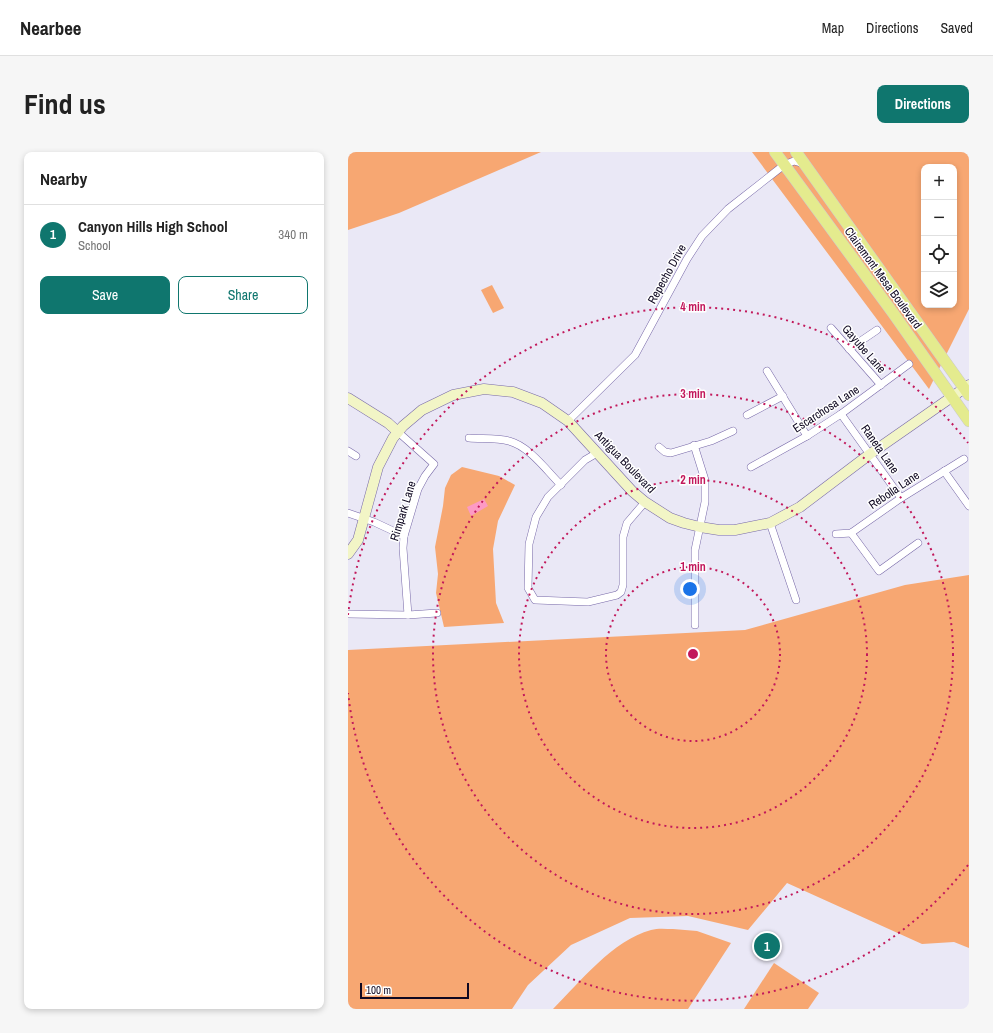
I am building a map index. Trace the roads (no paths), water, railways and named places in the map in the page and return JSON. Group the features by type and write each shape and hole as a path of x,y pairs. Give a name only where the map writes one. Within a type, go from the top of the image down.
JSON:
{"main road":[{"name":"Clairemont Mesa Boulevard","path":"775,152 893,313 969,421"},
{"name":"Clairemont Mesa Boulevard","path":"796,152 967,389"}],"street":[{"path":"784,165 794,161 804,164"},
{"name":"Repecho Drive","path":"568,421 636,355 687,259 702,236 728,209 784,165"},
{"name":"Gayube Lane","path":"831,328 881,385"},
{"path":"849,349 877,330"},
{"name":"Escarchosa Lane","path":"751,467 807,436 841,414 909,364"},
{"path":"767,371 807,436"},
{"name":"Antigua Boulevard","path":"348,554 358,540 378,467 393,438 403,426 422,410 453,395 484,390 513,392 542,403 568,421 632,491 645,502 670,518 684,523 719,530 735,530 770,523 800,507 870,454 952,397 967,389"},
{"path":"747,415 783,396"},
{"path":"348,398 388,423 398,432"},
{"name":"Raneta Lane","path":"841,414 901,498"},
{"path":"659,447 665,452 672,453 711,441 733,431"},
{"name":"Rimpark Lane","path":"398,432 434,464 418,489 404,536 403,548 408,615"},
{"path":"469,438 509,441 519,445 532,455 561,485"},
{"path":"694,445 705,480 705,502 695,550 695,625"},
{"path":"348,451 356,456"},
{"path":"597,453 585,460 548,497 536,517 529,544 528,588 535,600 588,602 617,595 621,592 623,586 623,537 627,523 645,502"},
{"name":"Rebolla Lane","path":"851,533 901,498 964,458"},
{"path":"944,471 969,506"},
{"path":"348,513 364,518 404,536"},
{"path":"770,523 796,600"},
{"path":"836,534 851,533 879,571 918,543"},
{"path":"348,614 408,615 437,613"}],"place":[{"name":"Canyon Hills High School","path":"767,946"}]}
